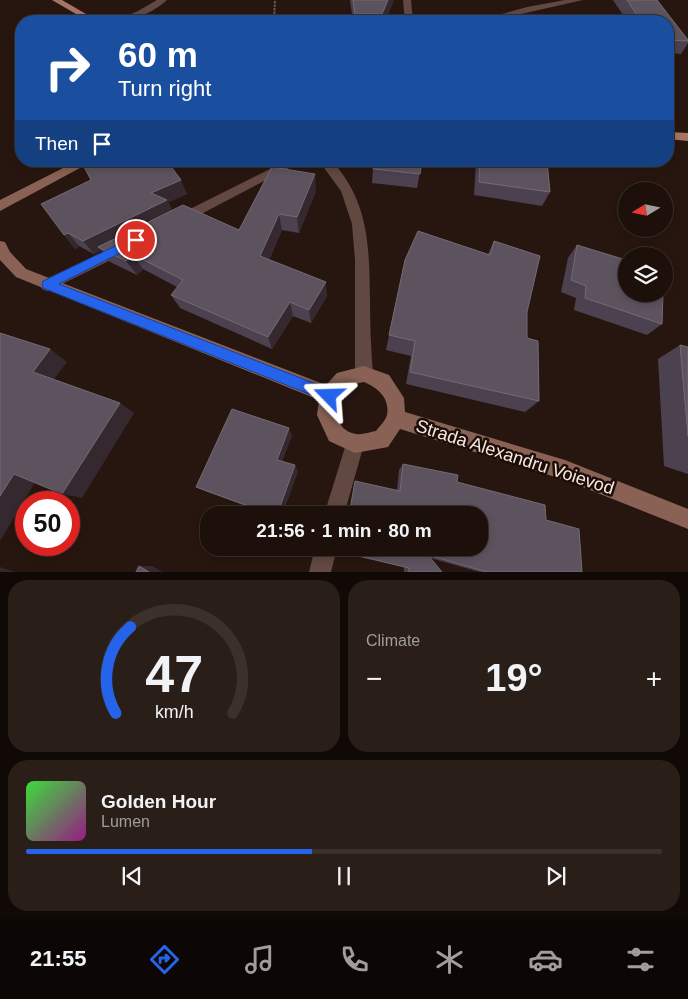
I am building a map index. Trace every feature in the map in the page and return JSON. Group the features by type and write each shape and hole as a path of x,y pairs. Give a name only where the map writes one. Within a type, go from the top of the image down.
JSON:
{"main road":[{"path":"56,0 83,15"},
{"path":"674,136 688,137"},
{"path":"0,206 75,167"},
{"path":"2,254 21,273 48,285 329,396"},
{"path":"364,374 383,381 395,398 396,419 381,440 355,444 336,434 326,416 329,396 343,379 364,374"},
{"name":"Strada Alexandru Voievod","path":"396,419 565,470 688,519"}],"street":[{"path":"136,15 163,0"},
{"path":"407,0 408,15"},
{"path":"504,15 579,0"},
{"path":"163,227 284,167"},
{"path":"331,167 350,194 362,233 364,374"},
{"path":"48,285 136,240"},
{"path":"337,506 355,444"},
{"path":"320,572 324,556"}],"path":[{"path":"274,15 275,0"}],"building":[{"path":"353,0 388,0 382,14 355,14"},
{"path":"627,0 657,0 669,15 637,15"},
{"path":"674,22 688,40 674,40"},
{"path":"84,167 171,167 181,180 151,193 167,200 83,241 68,233 64,235 41,204 91,180"},
{"path":"272,167 315,174 297,217 279,214 260,256 326,282 309,310 290,302 268,337 171,295 183,280 132,254 126,261 98,247 183,205 239,230"},
{"path":"373,167 421,167 420,174 373,169"},
{"path":"480,167 548,167 550,192 479,182"},
{"path":"418,231 490,255 494,241 540,256 527,312 527,338 538,341 539,401 410,372 415,341 389,335 405,260"},
{"path":"577,245 618,258 618,302 663,302 662,324 585,298 586,286 571,280"},
{"path":"0,333 50,349 33,372 120,403 64,491 55,491 14,474 0,496"},
{"path":"680,345 688,347 688,436"},
{"path":"232,409 289,428 277,460 295,465 280,506 248,506 196,487"},
{"path":"403,464 458,475 457,482 545,505 546,520 579,529 582,572 487,572 431,556 488,556 488,506 351,506 355,481 400,491"},
{"path":"359,556 429,556 442,572 409,572 409,568"},
{"path":"139,566 149,572 136,572"}],"route":[{"path":"136,240 48,285 329,396"}]}
